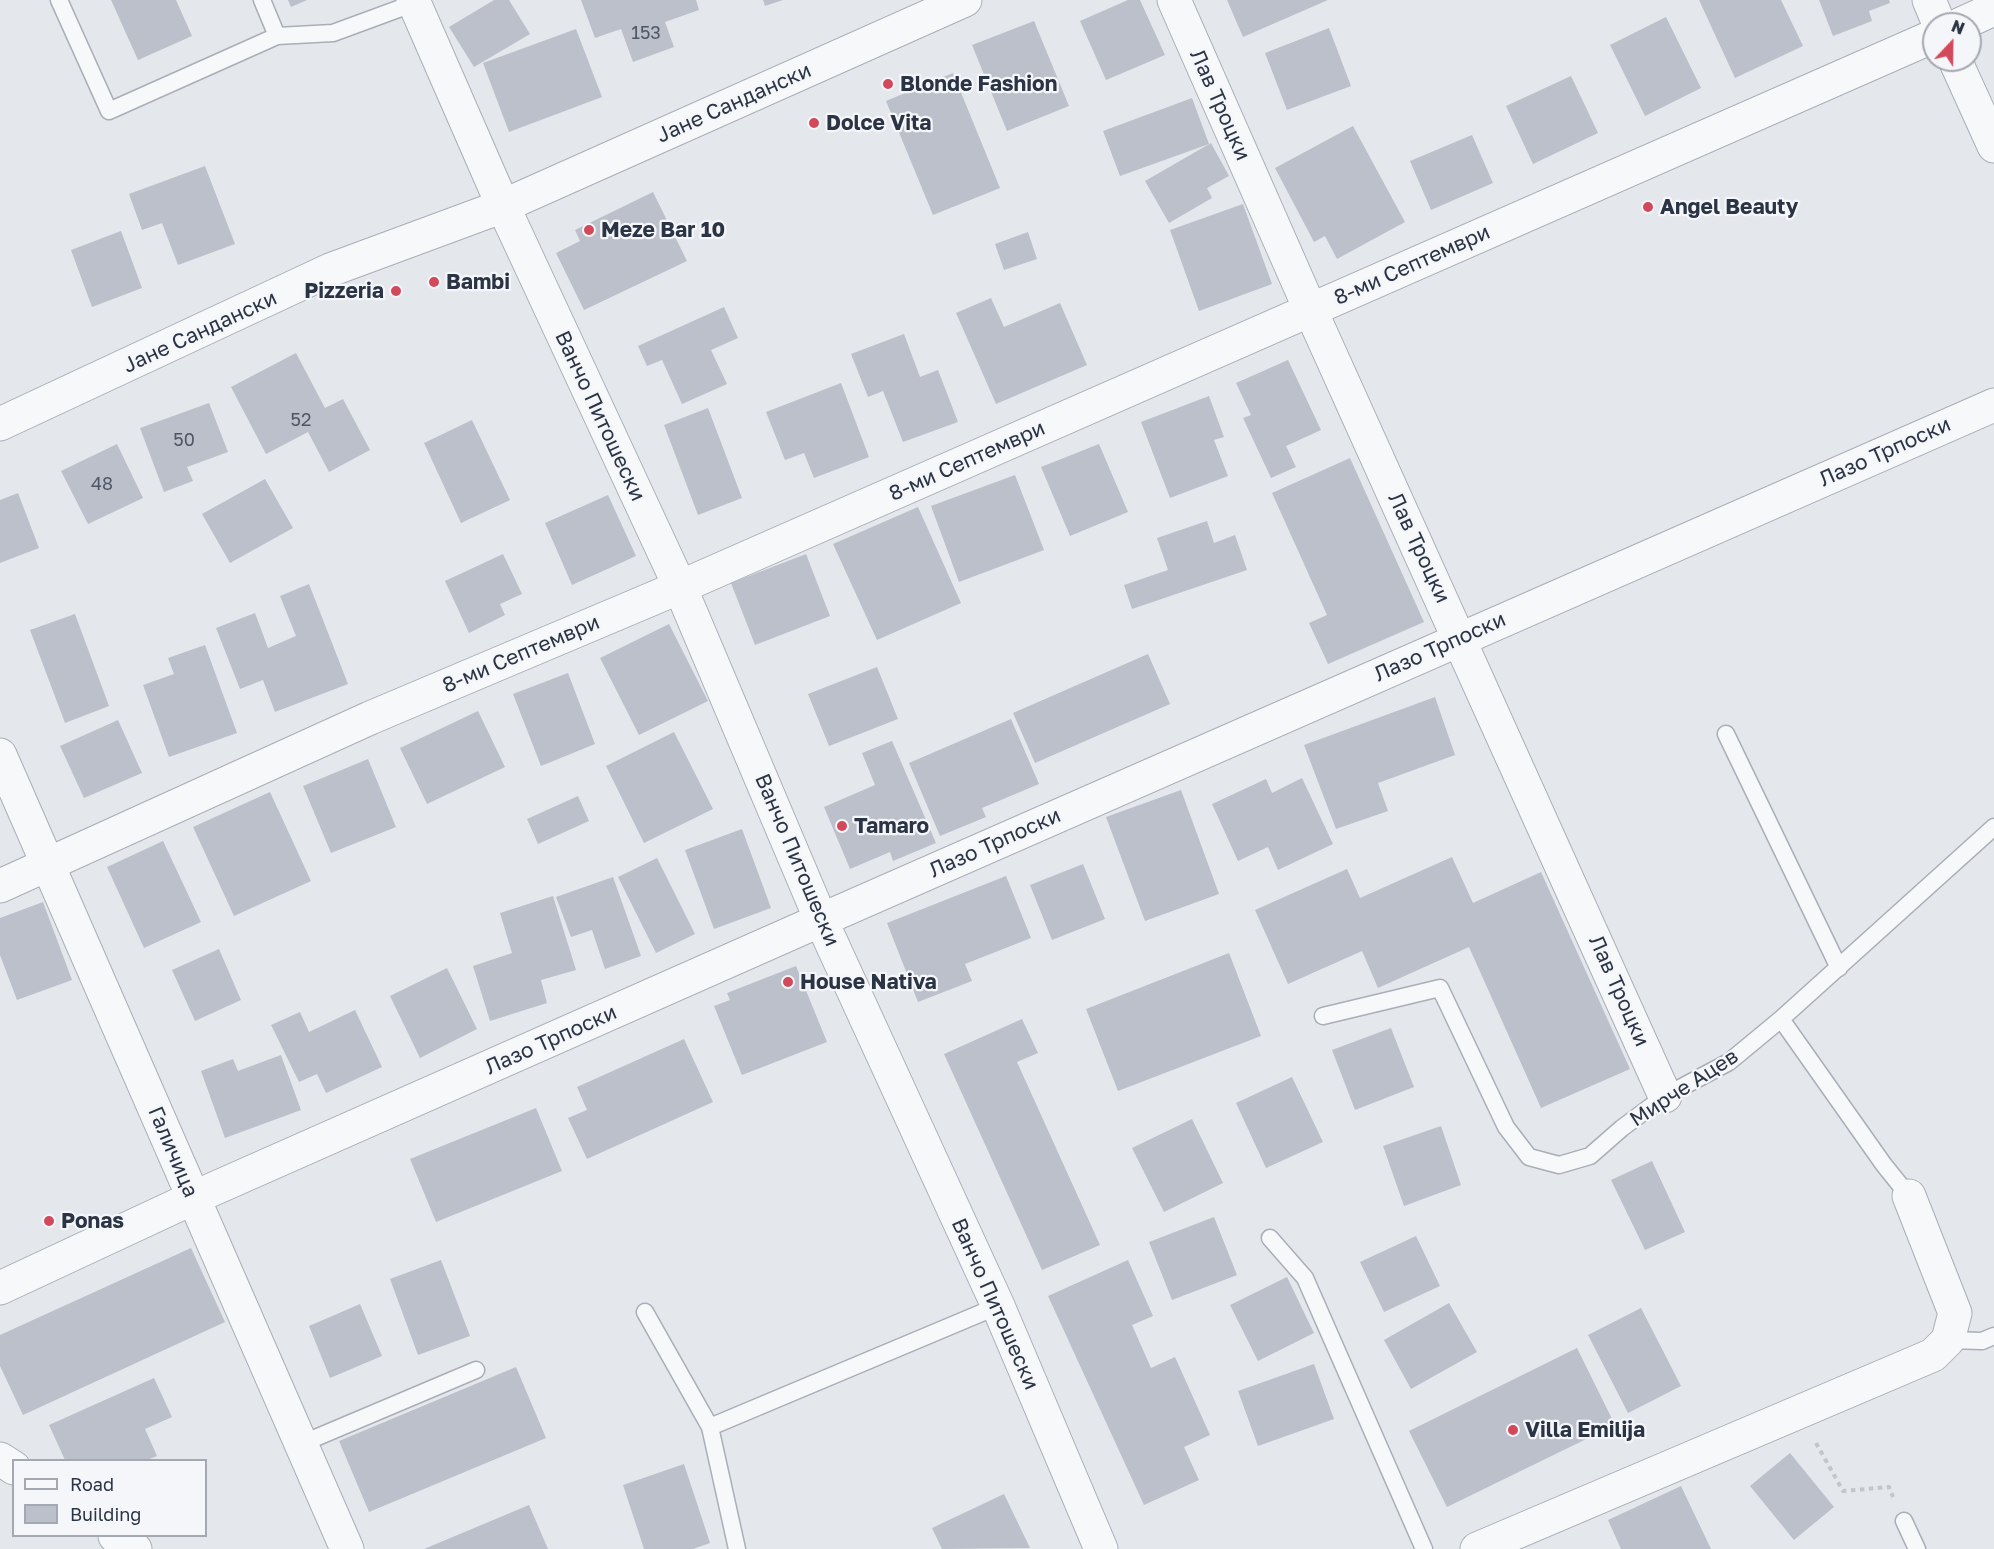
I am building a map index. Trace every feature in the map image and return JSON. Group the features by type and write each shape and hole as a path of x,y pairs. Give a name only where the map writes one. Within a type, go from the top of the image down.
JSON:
{"street":[{"name":"Јане Сандански","path":"0,424 330,270 503,206 964,0"},
{"name":"Лав Троцки","path":"1174,0 1310,309 1665,1096"},
{"path":"417,1 503,206"},
{"name":"8-ми Септември","path":"0,886 370,718 680,587 1922,41"},
{"path":"1960,72 1994,146"},
{"name":"Ванчо Питошески","path":"503,206 680,587 821,920 998,1306 1101,1549"},
{"name":"Лазо Трпоски","path":"0,1288 194,1198 821,920 1994,405"},
{"name":"Галичица","path":"0,754 347,1549"},
{"path":"1478,1549 1933,1355 1948,1340 1955,1313 1909,1196"},
{"path":"117,1537 135,1549"}],"lane":[{"path":"59,0 109,111 277,36 333,33 417,1"},
{"path":"262,0 277,36"},
{"path":"1726,734 1839,968"},
{"name":"Мирче Ацев","path":"1323,1016 1440,988 1506,1127 1529,1157 1559,1165 1590,1156 1622,1128 1665,1096 1729,1062 1839,968 1994,827"},
{"path":"1781,1018 1884,1165 1909,1196"},
{"path":"1270,1238 1305,1278 1424,1549"},
{"path":"710,1427 998,1306"},
{"path":"645,1312 710,1427 737,1549"},
{"path":"1948,1340 1982,1341 1994,1336"},
{"path":"301,1444 476,1370"},
{"path":"1904,1521 1917,1549"}],"path":[{"path":"1800,1413 1843,1491 1889,1487 1904,1521"}],"building":[{"path":"111,0 176,0 192,36 138,60"},
{"path":"288,0 307,0 291,7"},
{"path":"494,0 509,0 530,34 474,67 449,27"},
{"path":"581,0 696,0 699,10 665,22 674,47 633,62 621,29 595,38"},
{"path":"763,0 783,0 765,6"},
{"path":"1128,0 1140,0 1165,55 1106,80 1080,21"},
{"path":"1227,0 1328,0 1243,37"},
{"path":"1699,0 1781,0 1803,46 1735,78"},
{"path":"1819,0 1889,0 1890,3 1869,11 1872,21 1833,36"},
{"path":"1666,17 1701,88 1645,116 1610,45"},
{"path":"1034,21 1069,106 1007,131 972,45"},
{"path":"1329,28 1351,86 1287,110 1265,53"},
{"path":"576,29 602,97 509,132 483,63"},
{"path":"953,73 1000,188 933,215 886,101"},
{"path":"1571,76 1598,133 1533,164 1506,106"},
{"path":"1192,98 1209,144 1120,176 1103,131"},
{"path":"1353,126 1405,222 1337,259 1325,236 1314,242 1275,168"},
{"path":"1472,135 1493,183 1431,210 1410,161"},
{"path":"1211,143 1229,176 1207,188 1212,198 1169,223 1145,181"},
{"path":"205,166 235,244 178,265 162,223 142,230 129,194"},
{"path":"653,192 687,261 584,310 556,253 580,241 575,230"},
{"path":"1243,204 1272,284 1199,311 1170,230"},
{"path":"121,231 142,288 92,307 71,250"},
{"path":"1028,232 1037,259 1004,270 995,244"},
{"path":"991,298 1004,327 1060,303 1087,365 996,404 956,313"},
{"path":"724,307 738,338 711,350 727,384 682,404 662,360 647,366 638,346"},
{"path":"904,334 920,377 938,370 958,422 903,442 883,391 868,397 851,354"},
{"path":"296,353 325,408 343,399 370,450 329,472 308,432 266,454 231,387"},
{"path":"1288,360 1321,430 1286,446 1296,467 1271,478 1243,418 1251,415 1236,383"},
{"path":"841,383 869,457 814,478 804,453 785,460 766,412"},
{"path":"1209,396 1224,437 1214,440 1228,476 1170,498 1141,422"},
{"path":"209,403 228,452 187,467 193,481 164,492 140,428"},
{"path":"708,408 742,498 698,515 664,425"},
{"path":"472,420 510,500 461,523 424,443"},
{"path":"117,444 143,498 88,524 61,471"},
{"path":"1099,444 1128,512 1070,536 1041,467"},
{"path":"1350,458 1424,622 1328,664 1309,623 1327,615 1272,493"},
{"path":"1015,475 1044,550 959,582 931,506"},
{"path":"265,479 293,528 230,563 202,514"},
{"path":"18,493 39,548 0,563 0,500"},
{"path":"608,495 636,556 572,585 545,523"},
{"path":"918,507 961,603 877,640 833,544"},
{"path":"1207,521 1214,543 1235,535 1247,570 1132,609 1124,585 1168,570 1157,538"},
{"path":"503,554 522,594 500,604 505,615 469,633 445,581"},
{"path":"806,554 830,616 755,645 731,583"},
{"path":"309,584 348,684 275,712 263,680 240,689 216,628 255,613 268,648 296,636 280,596"},
{"path":"75,614 109,706 65,723 30,630"},
{"path":"669,624 708,701 639,735 600,658"},
{"path":"205,645 237,733 169,757 143,685 174,674 168,658"},
{"path":"1148,654 1170,704 1035,763 1013,713"},
{"path":"877,667 898,719 829,746 808,694"},
{"path":"568,673 595,744 541,766 513,694"},
{"path":"1435,697 1455,755 1378,783 1388,811 1336,829 1304,745"},
{"path":"478,711 505,767 427,804 400,748"},
{"path":"1011,719 1039,784 982,808 986,817 940,836 909,763"},
{"path":"118,720 142,773 84,798 60,746"},
{"path":"674,732 713,809 644,843 606,766"},
{"path":"892,741 936,843 893,861 890,852 850,869 824,807 875,785 862,753"},
{"path":"368,759 396,827 331,853 303,786"},
{"path":"1302,778 1333,844 1278,870 1268,847 1238,861 1212,804 1266,779 1272,793"},
{"path":"1181,790 1219,894 1145,921 1106,817"},
{"path":"270,792 311,881 234,916 193,827"},
{"path":"578,796 589,821 538,844 527,819"},
{"path":"742,829 771,908 714,929 685,850"},
{"path":"163,841 201,922 144,948 107,867"},
{"path":"1452,857 1473,903 1541,872 1630,1069 1541,1108 1469,947 1378,988 1362,951 1288,984 1255,910 1347,869 1360,898"},
{"path":"657,858 695,934 656,953 618,877"},
{"path":"1083,864 1105,919 1052,940 1030,885"},
{"path":"1006,876 1031,938 965,964 972,981 918,1002 887,923"},
{"path":"613,877 641,956 605,969 592,930 571,937 556,897"},
{"path":"553,896 576,970 541,980 547,1003 490,1021 473,966 512,953 500,913"},
{"path":"43,902 72,980 17,1000 0,955 0,918"},
{"path":"219,949 241,1000 195,1021 172,970"},
{"path":"1229,953 1261,1036 1118,1091 1086,1009"},
{"path":"796,966 827,1042 742,1075 714,1006 730,1000 727,993"},
{"path":"447,968 477,1029 420,1058 390,996"},
{"path":"355,1010 382,1067 326,1093 317,1074 299,1082 271,1025 300,1012 309,1032"},
{"path":"1022,1019 1038,1053 1017,1062 1100,1245 1042,1270 944,1054"},
{"path":"1391,1028 1414,1087 1355,1110 1332,1050"},
{"path":"684,1039 713,1102 587,1159 568,1118 587,1110 577,1087"},
{"path":"281,1055 301,1110 225,1138 201,1071 233,1059 238,1071"},
{"path":"1292,1077 1323,1142 1266,1168 1236,1103"},
{"path":"536,1108 562,1171 436,1222 410,1159"},
{"path":"1192,1119 1223,1183 1164,1212 1132,1148"},
{"path":"1441,1126 1461,1185 1404,1206 1383,1146"},
{"path":"1652,1161 1685,1232 1645,1250 1611,1180"},
{"path":"1214,1217 1237,1275 1172,1300 1149,1242"},
{"path":"1416,1236 1440,1286 1384,1312 1360,1262"},
{"path":"191,1248 225,1322 23,1415 0,1366 0,1335"},
{"path":"441,1260 470,1336 418,1355 390,1279"},
{"path":"1128,1260 1153,1316 1132,1325 1151,1368 1175,1357 1210,1435 1184,1447 1199,1480 1144,1505 1048,1296"},
{"path":"1287,1277 1314,1333 1258,1361 1230,1305"},
{"path":"1449,1303 1477,1352 1411,1389 1384,1340"},
{"path":"360,1304 382,1356 330,1378 309,1326"},
{"path":"1641,1308 1681,1386 1628,1413 1588,1335"},
{"path":"1577,1348 1615,1425 1447,1507 1409,1431"},
{"path":"1314,1364 1334,1419 1258,1446 1238,1391"},
{"path":"516,1367 546,1438 369,1512 339,1441"},
{"path":"154,1378 172,1417 145,1429 157,1456 150,1459 65,1459 49,1425"},
{"path":"1790,1453 1834,1507 1794,1540 1750,1486"},
{"path":"684,1464 710,1543 693,1549 644,1549 623,1485"},
{"path":"1681,1486 1711,1549 1621,1549 1608,1520"},
{"path":"1004,1494 1030,1548 942,1549 932,1528"},
{"path":"529,1505 548,1549 424,1549"}],"place":[{"name":"Blonde Fashion","path":"888,84"},
{"name":"Dolce Vita","path":"814,123"},
{"name":"Angel Beauty","path":"1648,207"},
{"name":"Meze Bar 10","path":"589,230"},
{"name":"Bambi","path":"434,282"},
{"name":"Pizzeria","path":"396,291"},
{"name":"Tamaro","path":"842,826"},
{"name":"House Nativa","path":"788,982"},
{"name":"Ponas","path":"49,1221"},
{"name":"Villa Emilija","path":"1513,1430"}]}
